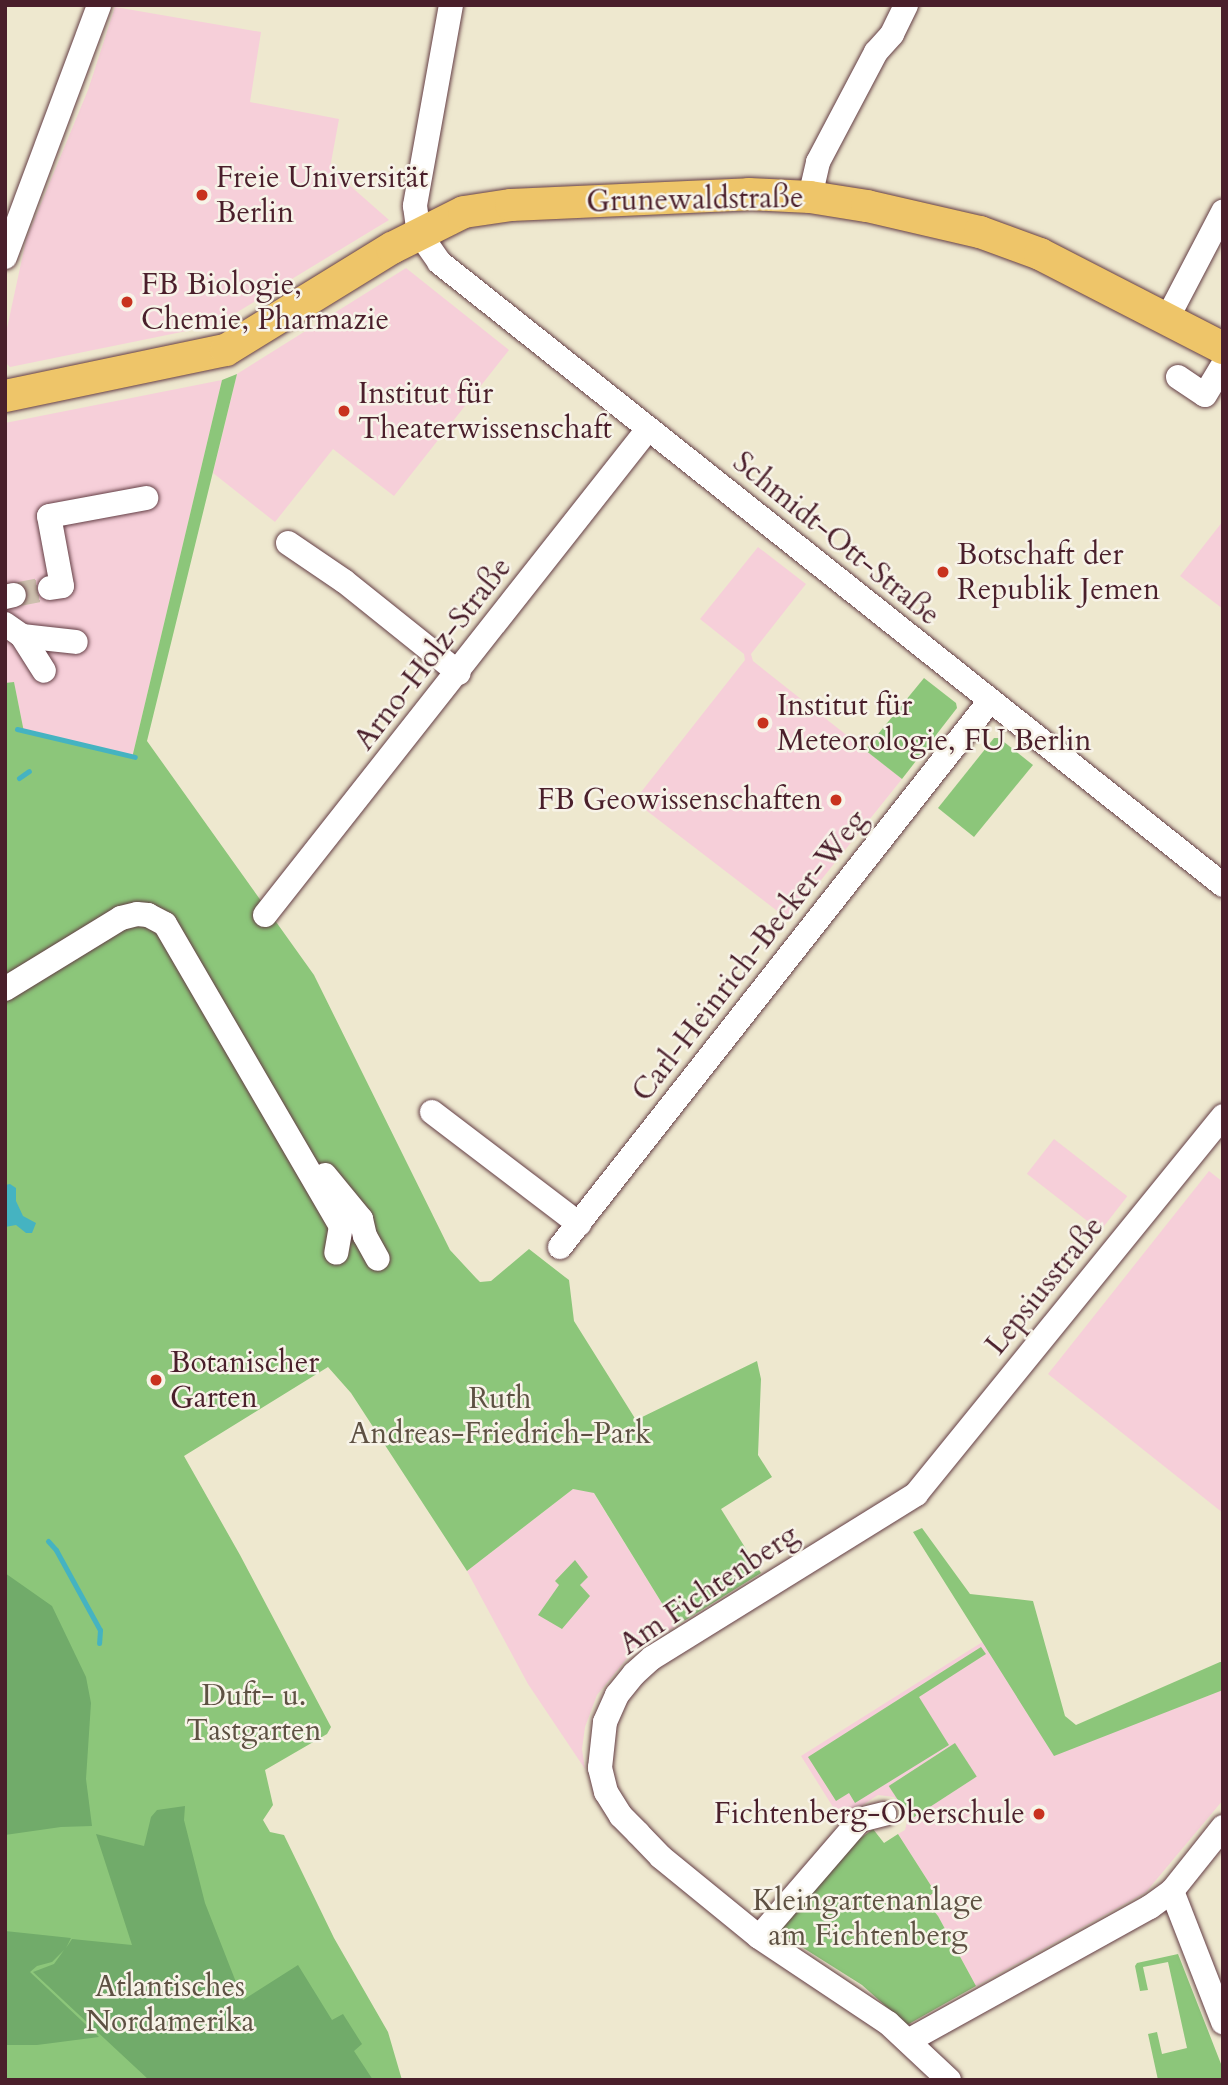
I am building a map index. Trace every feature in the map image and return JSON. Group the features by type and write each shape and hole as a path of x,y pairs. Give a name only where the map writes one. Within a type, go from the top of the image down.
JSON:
{"main road":[{"name":"Grunewaldstraße","path":"5,396 226,350 419,233 456,214 491,206 749,194 810,197 900,212 1002,239 1041,254 1168,317 1223,348"}],"street":[{"path":"5,257 99,5"},
{"path":"419,233 416,197 452,5"},
{"path":"810,197 818,162 876,52 892,34 906,5"},
{"path":"1168,317 1223,212"},
{"name":"Schmidt-Ott-Straße","path":"419,233 439,262 1223,886"},
{"path":"1178,377 1205,395 1223,365"},
{"name":"Arno-Holz-Straße","path":"265,915 459,673 648,429"},
{"path":"50,588 62,586 49,516 146,498"},
{"path":"288,543 344,581 459,673"},
{"path":"13,630 76,642"},
{"path":"13,630 44,671"},
{"name":"Carl-Heinrich-Becker-Weg","path":"560,1247 989,702"},
{"path":"5,989 121,919 137,914 158,919 165,924 341,1226 336,1253"},
{"path":"432,1112 579,1224"},
{"name":"Lepsiusstraße","path":"916,1494 1223,1116"},
{"path":"302,1159 323,1172 361,1219 365,1236 378,1259"},
{"name":"Am Fichtenberg","path":"916,1494 652,1658 617,1695 605,1722 600,1768 606,1793 621,1816 661,1857 759,1937 801,1967 842,1990 908,2040 949,2080"},
{"path":"759,1937 860,1820 884,1814"},
{"path":"908,2040 1136,1916 1171,1891 1223,1828"},
{"path":"1171,1891 1223,2022"}],"shaded area":[{"name":"Freie Universität Berlin","path":"115,7 261,32 250,102 339,119 330,168 389,220 216,325 10,367 5,362 6,333 26,240 88,90"},
{"name":"Institut für Theaterwissenschaft","path":"406,268 509,350 394,496 333,449 275,522 213,473 237,374"},
{"path":"222,380 132,758 24,732 14,683 5,683 5,423"},
{"path":"1223,521 1223,609 1180,576"},
{"name":"Institut für Meteorologie, FU Berlin","path":"758,547 806,584 751,654 753,661 902,779 789,920 634,801 745,660 744,654 700,619"},
{"path":"1054,1139 1127,1196 1100,1231 1027,1174"},
{"path":"1209,1171 1223,1182 1223,1513 1048,1374"},
{"path":"573,1489 593,1492 676,1626 628,1657 597,1695 585,1727 582,1749 585,1769 528,1684 467,1571"},
{"name":"Fichtenberg-Oberschule","path":"984,1641 1054,1755 1223,1690 1223,1800 1146,1892 976,1986 938,1916 924,1898 935,1892 898,1834 905,1830 908,1818 894,1797 878,1795 855,1810 843,1823 801,1756"}],"green space":[{"name":"Botanischer Garten","path":"237,374 147,741 314,975 450,1250 476,1278 480,1282 491,1281 529,1249 569,1280 574,1321 636,1420 757,1361 761,1379 758,1455 772,1477 721,1509 761,1573 676,1626 594,1493 573,1489 467,1571 351,1393 328,1367 184,1456 331,1727 327,1734 265,1770 273,1805 263,1820 270,1832 284,1835 334,1938 388,2032 402,2080 5,2080 5,683 14,682 24,732 132,758 222,380"},
{"path":"924,678 956,703 957,708 902,779 865,750"},
{"path":"994,738 999,738 1033,765 974,837 938,808"},
{"path":"922,1528 970,1594 1033,1601 1065,1716 1076,1725 1220,1662 1223,1662 1223,1690 1054,1756 913,1532"},
{"path":"575,1560 588,1577 580,1585 590,1596 562,1629 538,1615 559,1585 555,1581"},
{"path":"5,1573 52,1606 86,1677 91,1703 86,1779 92,1826 61,1827 5,1835"},
{"path":"981,1647 986,1654 919,1697 949,1745 855,1803 849,1793 836,1801 808,1757"},
{"path":"955,1743 977,1777 911,1820 889,1786"},
{"name":"Atlantisches Nordamerika","path":"185,1806 184,1820 205,1903 243,2000 298,1965 332,2020 343,2014 362,2044 354,2051 373,2080 149,2080 33,1972 54,1964 64,1950 52,1962 37,1966 30,1972 99,2037 37,2045 5,2045 5,1931 71,1938 66,1948 72,1939 132,1945 96,1834 144,1846 151,1817 157,1810"},
{"name":"Kleingartenanlage am Fichtenberg","path":"873,1829 884,1843 898,1834 935,1892 924,1899 938,1916 976,1986 907,2025 862,1985 778,1932 858,1840"},
{"path":"1178,1954 1223,2069 1223,2080 1158,2080 1148,2034 1157,2032 1162,2054 1187,2048 1168,1962 1143,1967 1148,1990 1140,1991 1135,1966 1137,1963"}],"water":[{"path":"10,1184 16,1188 16,1201 23,1216 36,1223 32,1233 26,1233 16,1225 5,1227 5,1185"}],"waterway":[{"path":"17,729 135,757"},
{"path":"19,778 29,771"},
{"path":"48,1541 56,1550 100,1630 99,1643"}],"tunnel":[{"path":"14,595 50,588"}],"place":[{"name":"Freie Universität Berlin","path":"202,195"},
{"name":"FB Biologie, Chemie, Pharmazie","path":"127,302"},
{"name":"Institut für Theaterwissenschaft","path":"344,411"},
{"name":"Botschaft der Republik Jemen","path":"943,572"},
{"name":"Institut für Meteorologie, FU Berlin","path":"763,723"},
{"name":"FB Geowissenschaften","path":"836,800"},
{"name":"Botanischer Garten","path":"156,1380"},
{"name":"Fichtenberg-Oberschule","path":"1039,1814"}],"park label":[{"name":"Ruth Andreas-Friedrich-Park","path":"500,1416"},
{"name":"Duft- u. Tastgarten","path":"254,1713"}]}
